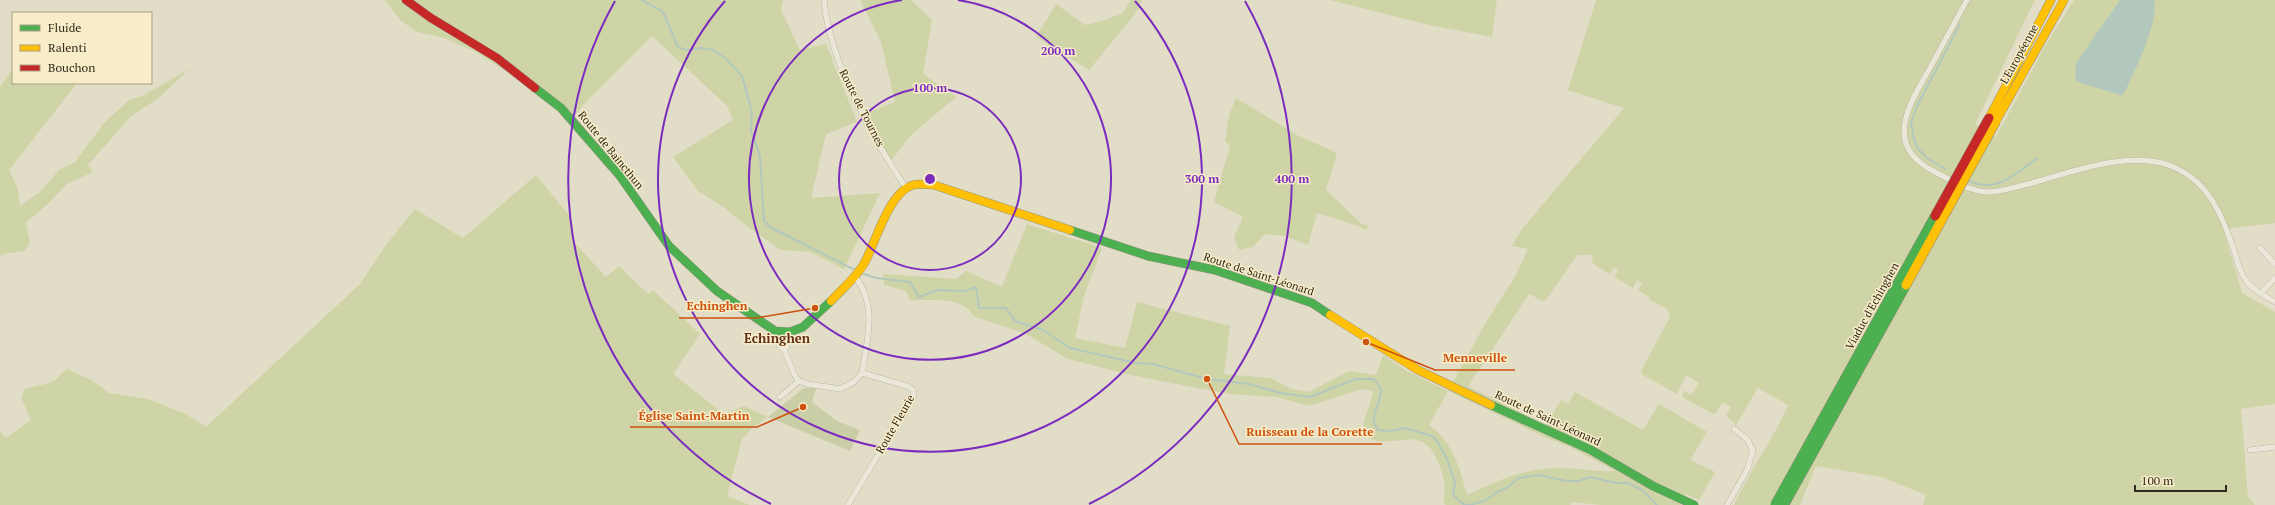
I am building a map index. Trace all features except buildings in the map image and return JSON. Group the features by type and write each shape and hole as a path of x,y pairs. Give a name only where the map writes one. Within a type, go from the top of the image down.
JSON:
{"main road":[{"name":"Route de Baincthun","path":"406,0 426,15 497,58 561,108 620,176 658,233 669,246 717,291 780,331"},
{"path":"2002,94 2026,35 2044,0"},
{"name":"L'Européenne","path":"1993,120 2002,94 2051,0"},
{"name":"L'Européenne","path":"1993,120 2064,0"},
{"name":"Viaduc d'Echinghen","path":"1775,505 1993,120"},
{"name":"Viaduc d'Echinghen","path":"1784,505 1993,120"},
{"name":"Route de Saint-Léonard","path":"906,188 917,184 934,185 1148,256 1215,270 1312,302 1418,370 1534,426 1597,453 1657,488 1694,505"},
{"path":"780,331 798,330 807,324 857,274 893,202 906,188"}],"street":[{"name":"Route de Tournes","path":"824,0 828,26 846,80 906,188"},
{"path":"1967,0 1906,115 1904,132 1906,144 1917,160 1926,168 1965,186 1986,192 2007,189 2124,160 2146,160 2171,166 2192,178 2212,199 2226,230 2241,273 2247,282 2275,302"},
{"path":"2260,248 2275,264"},
{"path":"780,331 779,345 784,349 794,374 799,381 807,384 840,389 854,382 862,373 869,316 866,296 857,274"},
{"path":"2261,293 2275,278"},
{"path":"780,331 787,346 784,349"},
{"name":"Route Fleurie","path":"848,505 914,395 913,390 908,386 862,373"},
{"path":"780,397 799,381"},
{"path":"1727,505 1747,470 1753,450 1747,439 1734,429"},
{"path":"2250,450 2275,447"}],"green space":[{"path":"385,0 783,0 781,10 800,50 826,44 857,122 826,134 811,198 880,193 844,269 810,252 781,250 748,227 725,208 698,191 673,157 733,120 727,106 652,36 587,101 572,119 521,81 474,51 441,37 417,32 401,21"},
{"path":"860,0 911,0 932,20 923,74 956,97 910,136 891,161 864,114 895,102 881,42"},
{"path":"1131,0 1143,0 1134,15 1089,70 1036,37 1056,4 1085,25 1102,21 1123,13"},
{"path":"1330,0 1497,0 1492,37 1429,25"},
{"path":"1596,0 2035,0 1975,124 1996,137 2045,46 2074,0 2275,0 2275,223 2223,229 2242,293 2275,312 2275,404 2241,409 2248,497 2255,505 1923,505 1926,495 1881,477 1816,466 1800,505 1734,505 1788,405 1758,388 1736,425 1726,416 1731,407 1723,402 1716,413 1713,414 1682,397 1684,391 1691,395 1699,383 1686,375 1677,394 1643,375 1641,371 1670,317 1666,308 1650,300 1649,297 1638,290 1642,283 1637,280 1633,288 1614,277 1618,270 1614,267 1609,274 1592,263 1593,255 1577,255 1546,300 1543,301 1529,294 1468,386 1546,425 1561,400 1568,404 1575,392 1643,430 1659,404 1707,432 1690,460 1715,472 1699,500 1685,494 1681,505 1601,505 1572,502 1570,505 1446,505 1443,503 1445,489 1444,480 1435,455 1427,445 1420,441 1414,440 1373,440 1368,436 1364,426 1373,391 1362,389 1309,406 1277,397 1231,394 1131,375 1068,359 1026,334 973,316 968,309 954,302 945,300 910,300 906,291 884,285 883,274 956,279 966,271 1002,287 1027,224 1102,248 1084,296 1075,338 1125,348 1137,302 1230,326 1224,374 1271,378 1291,389 1309,392 1349,371 1376,375 1383,355 1407,371 1448,391 1485,324 1516,275 1528,249 1512,246 1522,229 1624,108 1568,90","holes":["1448,391 1542,436 1570,447 1615,471 1560,468 1534,470 1501,480 1467,495 1454,456 1444,439 1429,425"]},
{"path":"12,69 12,84 76,84 9,170 17,187 20,206 41,191 59,170 75,162 104,123 129,100 144,95 189,69 160,97 130,117 88,165 93,172 67,184 48,204 26,222 30,243 24,251 3,254 0,257 0,87"},
{"path":"1236,98 1297,135 1337,153 1326,190 1362,224 1369,226 1366,230 1317,213 1308,245 1284,236 1265,234 1253,247 1239,250 1234,237 1243,217 1214,202 1230,146 1225,141 1229,115"},
{"path":"536,175 571,218 574,242 606,277 619,266 648,294 653,290 700,334 673,374 724,414 744,406 768,417 751,429 742,439 727,496 750,505 0,505 0,431 6,438 31,420 21,397 25,389 53,382 67,369 93,381 109,393 148,399 186,414 206,427 360,284 385,246 415,209 463,238"},
{"path":"804,388 816,388 812,402 837,421 860,430 850,451 768,417"}],"shaded area":[{"path":"2120,0 2154,0 2155,10 2144,48 2123,95 2081,83 2077,81 2075,77 2076,63"}],"waterway":[{"path":"642,0 663,12 678,47 686,50 703,48 713,50 726,59 742,76 752,112 751,131 760,156 764,221 770,227 857,271"},
{"path":"1945,169 1927,158 1918,149 1914,139 1911,123 1917,106 1960,24"},
{"path":"1967,180 1978,184 1996,184 2005,181 2038,158"},
{"path":"861,273 876,278 910,282 919,297 938,290 965,291 976,287 979,308 1006,308 1015,321 1043,330 1070,348 1136,363 1153,364 1207,379 1249,384 1280,393 1310,397 1356,379 1374,379 1381,389 1381,395 1374,415 1375,425 1378,430 1391,431 1404,428 1432,436 1437,441 1447,459 1455,483 1453,495 1463,504 1469,505"},
{"path":"1470,505 1484,501 1506,488 1519,478 1539,475 1566,481 1579,481 1590,477 1616,483 1628,483 1642,490 1657,505"}],"traffic: fast":[{"path":"535,88 561,108 620,176 669,246 717,291 775,331 790,332 803,327 831,301"},
{"path":"1775,505 1935,216"},
{"path":"1070,230 1148,256 1215,270 1312,303 1330,315"},
{"path":"1784,505 1906,285"},
{"path":"1491,405 1591,450 1653,486 1694,505"}],"traffic: slow":[{"path":"1989,118 2051,0"},
{"path":"1996,121 2064,0"},
{"path":"1906,285 1996,121"},
{"path":"831,301 854,278 862,267 884,218 897,197 904,189 915,184 934,185 1070,230"},
{"path":"1330,315 1418,370 1491,405"}],"traffic: jam":[{"path":"406,0 431,18 497,58 535,88"},
{"path":"1935,216 1989,118"}],"place":[{"name":"Echinghen","path":"815,308"},
{"name":"Menneville","path":"1366,342"},
{"name":"Ruisseau de la Corette","path":"1207,379"},
{"name":"Église Saint-Martin","path":"803,407"}],"district":[{"name":"Echinghen","path":"777,338"}]}
